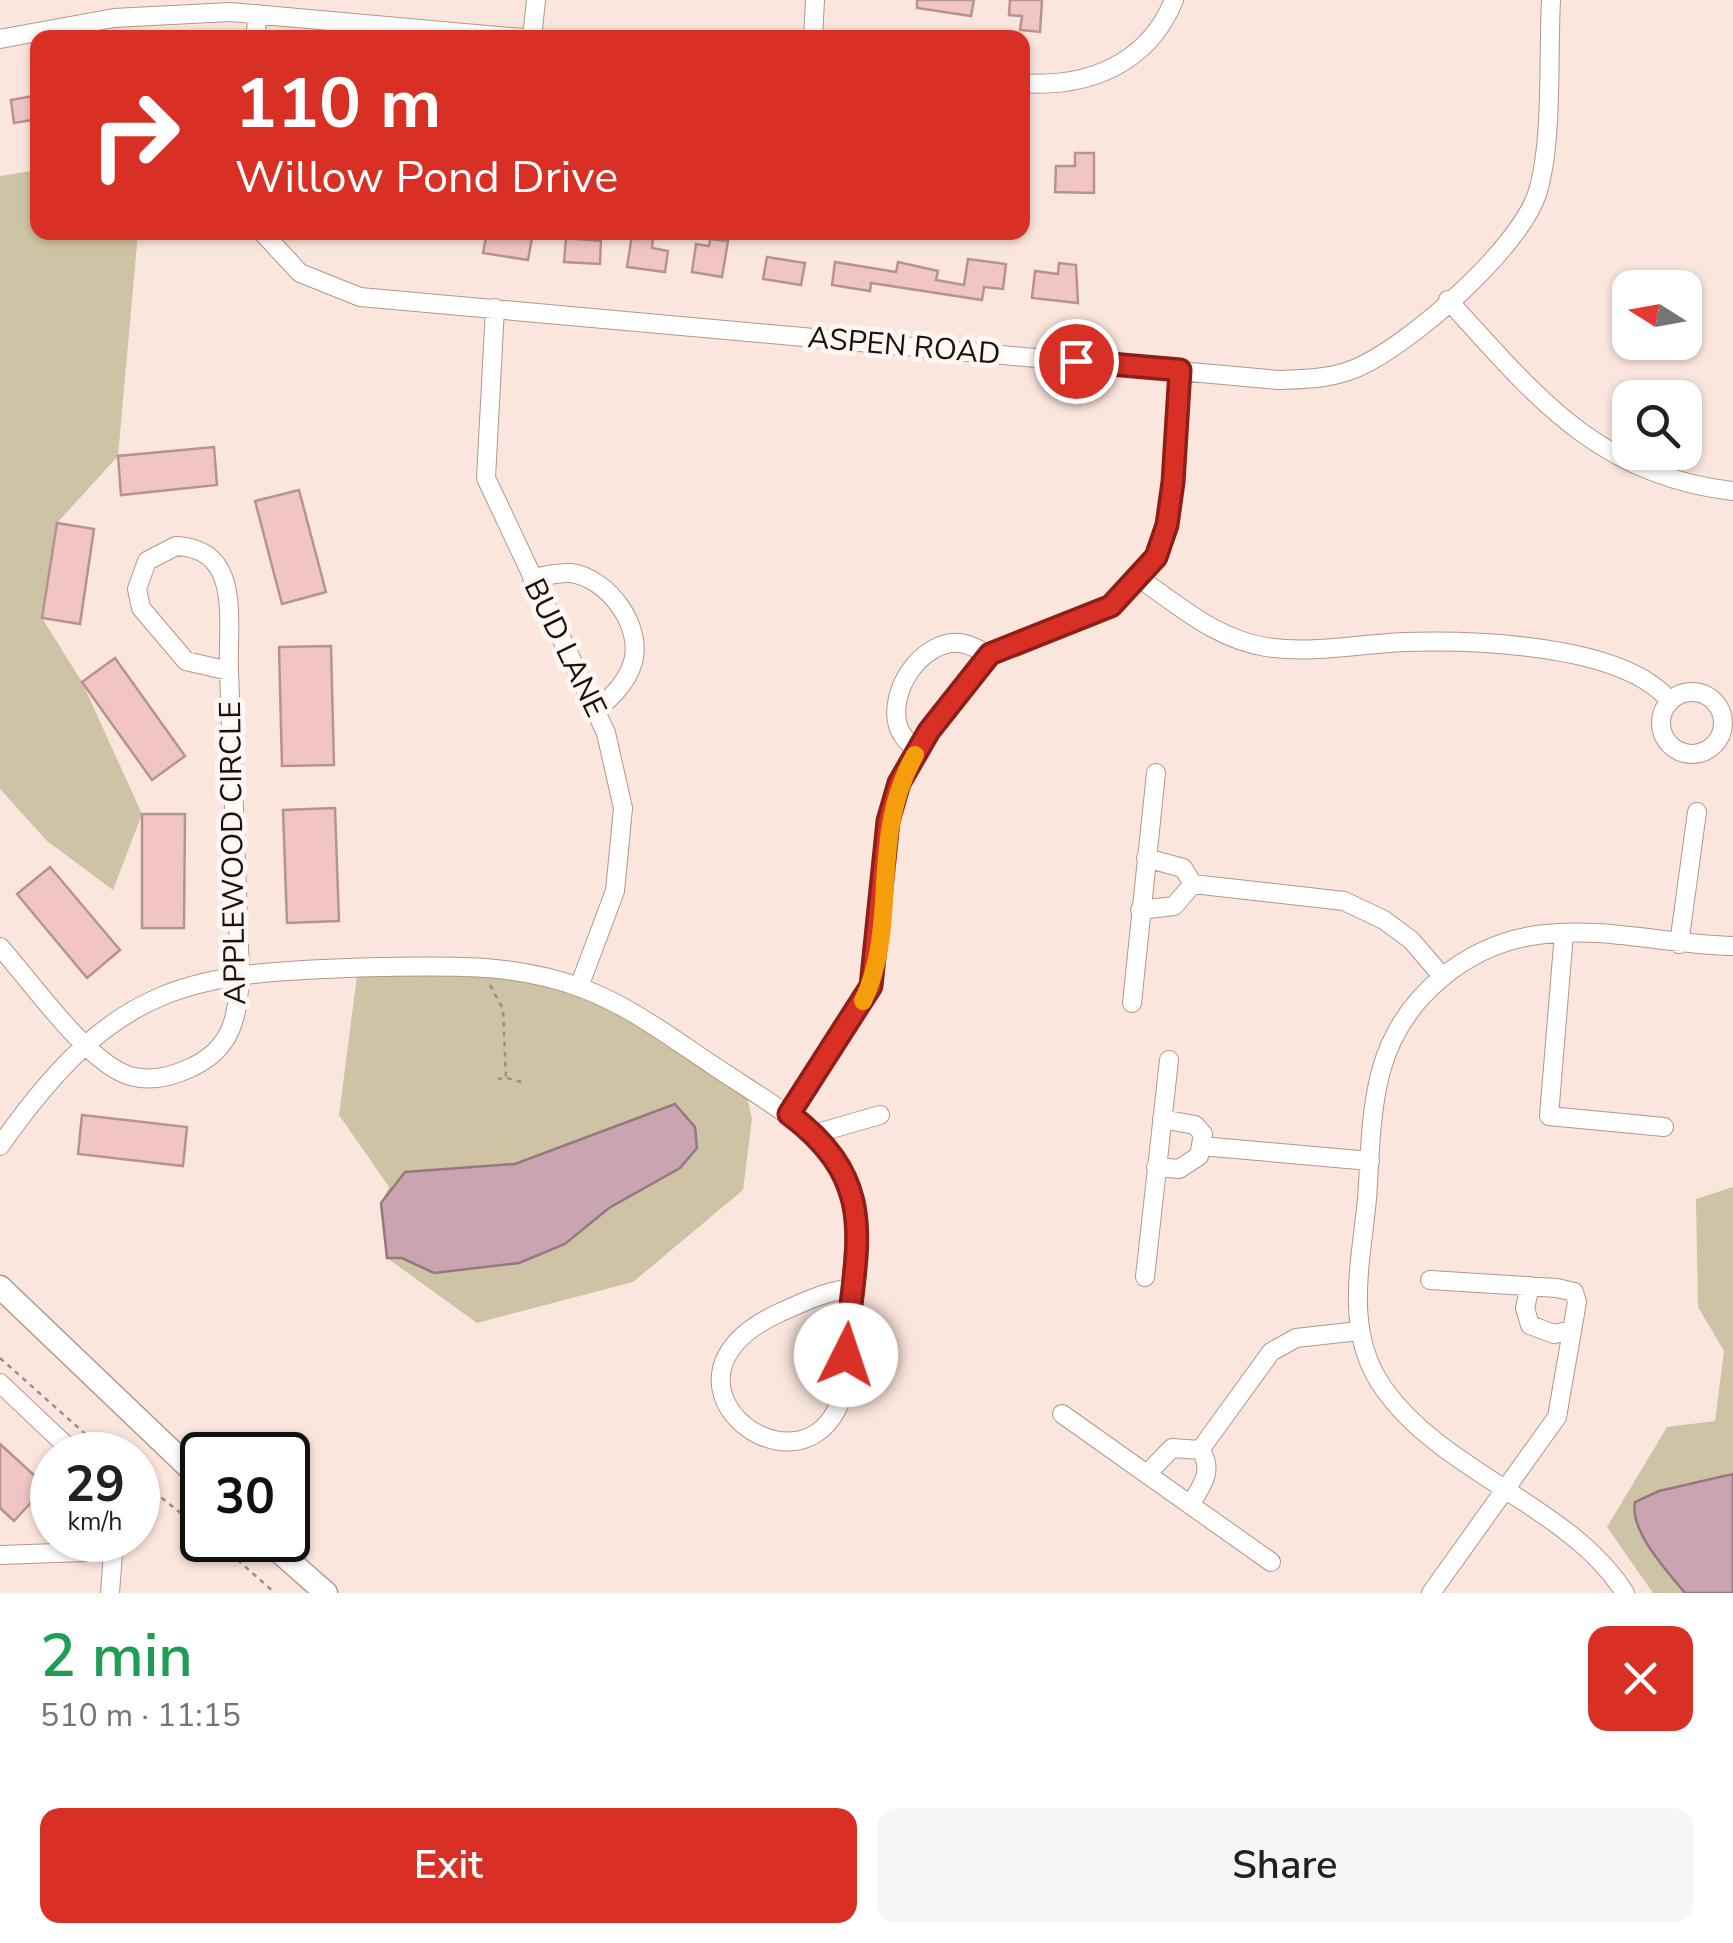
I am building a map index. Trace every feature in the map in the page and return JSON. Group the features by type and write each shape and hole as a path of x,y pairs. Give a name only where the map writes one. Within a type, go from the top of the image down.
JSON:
{"main road":[{"path":"0,1288 180,1459"},
{"path":"291,1562 326,1593"}],"street":[{"path":"533,30 536,0"},
{"path":"814,30 816,0"},
{"path":"1030,83 1067,83 1107,72 1128,60 1158,30 1174,0"},
{"name":"ASPEN ROAD","path":"269,240 300,273 336,291 1279,380 1330,378 1380,355 1504,251 1538,192 1551,0"},
{"path":"255,30 258,14"},
{"path":"52,30 114,18 258,14 434,30"},
{"path":"0,40 30,34"},
{"path":"1448,300 1524,387 1583,434 1656,471 1733,490"},
{"name":"BUD LANE","path":"494,308 486,478 596,711 617,773 623,838 615,891 579,987"},
{"path":"789,1114 871,986 888,821 899,783 917,751 958,690 990,654 1102,610 1140,579 1161,547 1167,525 1180,370"},
{"name":"APPLEWOOD CIRCLE","path":"0,947 85,1043 118,1072 134,1078 157,1079 198,1064 230,1033 238,1016 240,974 229,670 225,574 214,557 192,546 176,546 153,555 139,578 141,608 186,660 229,670"},
{"path":"532,578 570,573 594,582 610,596 631,628 635,647 628,674 596,711"},
{"path":"1140,579 1210,628 1264,647 1298,650 1408,642 1534,650 1628,669 1668,699"},
{"path":"917,751 898,728 896,714 907,675 930,652 951,644 963,643 990,654"},
{"path":"1132,1004 1156,773"},
{"path":"1679,944 1697,812"},
{"path":"1146,858 1183,868 1192,884"},
{"path":"1140,910 1174,906 1192,884"},
{"path":"1192,884 1344,901 1384,920 1411,940 1442,976"},
{"path":"1564,933 1549,1116 1664,1126"},
{"path":"1625,1593 1599,1561 1404,1414 1378,1380 1359,1331 1358,1284 1374,1104 1386,1056 1409,1012 1442,976 1476,955 1516,939 1564,933 1733,946"},
{"path":"0,1146 46,1084 85,1043 163,994 240,974 459,966 514,970 579,987 643,1018 814,1134 832,1151 851,1187 856,1219 844,1388 832,1417 798,1440 775,1442 747,1430 728,1411 720,1385 730,1347 749,1327 824,1292 850,1288"},
{"path":"1145,1277 1169,1060"},
{"path":"814,1134 880,1115"},
{"path":"1156,1167 1188,1165 1200,1156 1202,1146 1203,1134 1195,1125 1162,1119"},
{"path":"1202,1146 1370,1161"},
{"path":"1430,1280 1574,1292 1578,1302 1557,1417 1430,1593"},
{"path":"1530,1286 1525,1308 1530,1325 1554,1334 1572,1330"},
{"path":"1200,1450 1271,1352 1296,1338 1359,1331"},
{"path":"0,1383 52,1432"},
{"path":"1062,1414 1271,1562"},
{"path":"1147,1474 1172,1448 1200,1450"},
{"path":"1190,1505 1206,1477 1208,1464 1200,1450"},
{"path":"0,1555 30,1553"},
{"path":"110,1593 112,1562"}],"path":[{"path":"490,983 502,1010 506,1078"},
{"path":"498,1079 525,1083"},
{"path":"0,1358 83,1432"},
{"path":"160,1497 180,1512"},
{"path":"240,1562 275,1593"}],"shaded area":[{"path":"30,171 30,240 137,240 118,456 57,523 42,618 82,682 142,814 113,890 47,841 0,789 0,176"},
{"path":"459,965 579,987 745,1087 752,1119 743,1190 633,1282 477,1323 387,1258 381,1203 389,1187 339,1115 358,968"},
{"path":"675,1104 695,1127 697,1148 680,1168 609,1208 565,1244 519,1263 434,1273 402,1258 387,1258 381,1203 405,1172 515,1164"},
{"path":"1733,1187 1733,1593 1653,1593 1607,1527 1667,1427 1715,1421 1724,1351 1698,1307 1696,1199"},
{"path":"1733,1474 1733,1593 1685,1593 1644,1538 1635,1502 1659,1491"}],"building":[{"path":"917,0 974,0 971,16 917,8"},
{"path":"1010,0 1042,0 1040,32 1020,30 1022,16 1009,15"},
{"path":"30,96 30,120 14,123 11,100"},
{"path":"1075,153 1094,153 1094,193 1055,192 1056,166 1075,166"},
{"path":"485,240 532,240 528,260 483,253"},
{"path":"566,240 601,241 600,264 564,262"},
{"path":"631,240 653,240 652,248 668,251 665,272 627,267"},
{"path":"710,240 728,241 722,277 692,272 696,244 709,246"},
{"path":"767,257 805,263 801,285 763,279"},
{"path":"968,259 1006,264 1003,289 984,287 982,300 871,283 870,291 832,285 835,262 896,272 898,262 938,271 936,280 964,285"},
{"path":"1059,263 1076,265 1078,303 1032,298 1035,271 1058,274"},
{"path":"214,447 217,485 121,495 118,456"},
{"path":"299,490 326,592 282,604 255,501"},
{"path":"57,523 94,529 80,624 42,618"},
{"path":"331,646 334,765 282,766 279,647"},
{"path":"115,658 185,756 152,780 82,682"},
{"path":"335,808 339,921 287,923 283,810"},
{"path":"142,814 185,814 184,928 142,928"},
{"path":"50,867 120,950 87,978 17,894"},
{"path":"82,1115 187,1127 183,1166 78,1154"},
{"path":"0,1444 30,1471 30,1504 14,1521 0,1508"}],"slow traffic":[{"path":"863,1001 877,960 888,821 899,783 915,755"}],"route":[{"path":"846,1355 856,1207 845,1170 832,1151 789,1114 871,986 877,960 888,821 899,783 929,731 971,672 990,654 1092,615 1126,595 1156,557 1167,525 1180,370 1076,361"}]}
